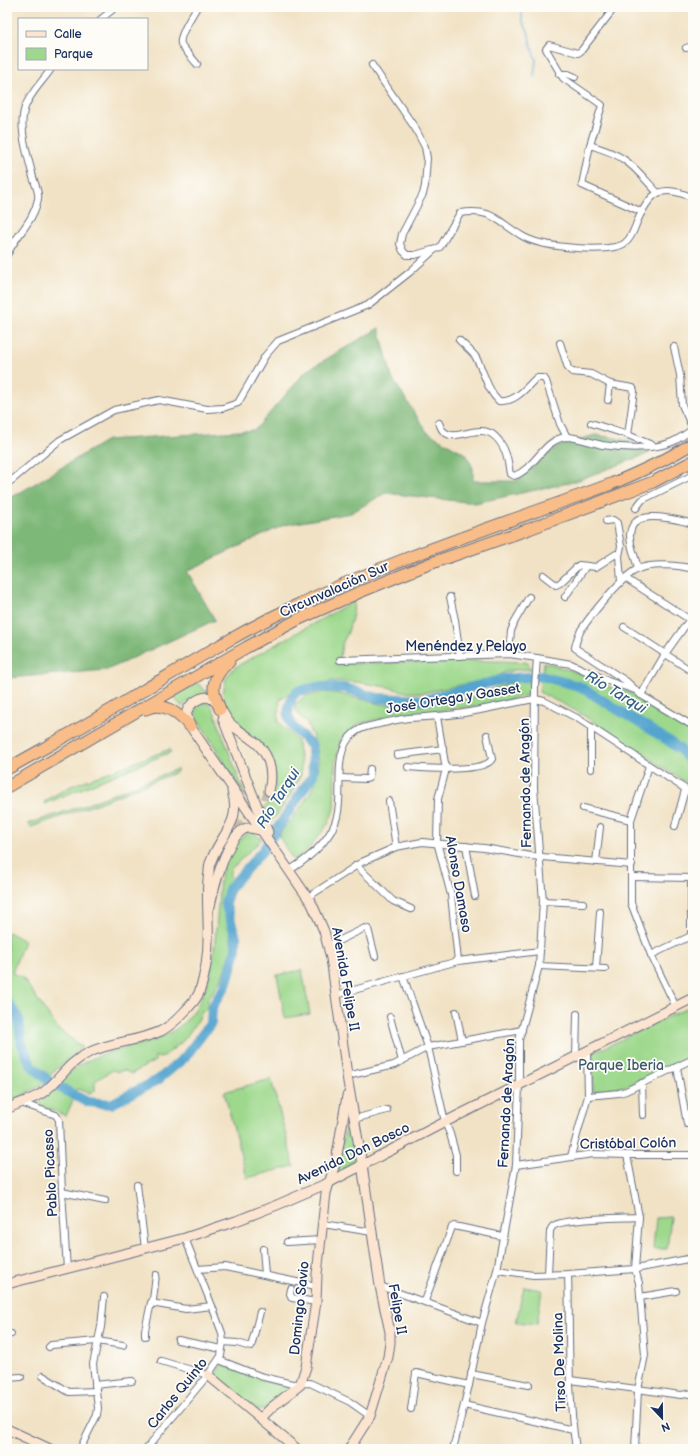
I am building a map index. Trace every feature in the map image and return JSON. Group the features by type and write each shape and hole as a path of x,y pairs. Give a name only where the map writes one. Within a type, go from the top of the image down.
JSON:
{"highway":[{"name":"Circunvalación Sur","path":"7,769 143,691 212,649 292,607 416,555 612,484 672,456 693,443"},
{"name":"Circunvalación Sur","path":"7,787 299,619 429,564 523,532 692,466"},
{"path":"220,709 214,690 214,683 221,668 248,647"},
{"path":"125,718 150,707 159,706 171,709 190,726"}],"main road":[{"path":"190,726 187,718 187,711 196,700 208,698 214,700 233,727 252,739 263,750 268,758 271,773 269,791"},
{"name":"Avenida Felipe II","path":"220,709 259,811 264,830"},
{"name":"Avenida Felipe II","path":"190,726 264,830 308,897 322,925 328,946 347,1079 362,1165"},
{"path":"7,1110 20,1103 35,1098 46,1091 74,1061 90,1052 104,1046 140,1038 161,1031 178,1019 199,994 207,958 207,885 211,861 232,824 234,812 235,802 230,784"},
{"path":"208,923 210,904 221,863 232,843 243,830 249,828 264,830"},
{"path":"208,923 214,869 228,839"},
{"name":"Avenida Don Bosco","path":"7,1284 185,1238 236,1221 328,1183 445,1122 576,1058 693,998"},
{"name":"Avenida Felipe II","path":"328,1183 336,1161 346,1102 347,1079"},
{"name":"Felipe II","path":"349,1449 370,1416 388,1356 390,1343 390,1332 380,1286 362,1165"},
{"name":"Domingo Savio","path":"300,1385 306,1367 316,1302 316,1286 328,1183"},
{"path":"208,1375 297,1449"},
{"path":"261,1418 300,1385"},
{"path":"7,1429 50,1449"}],"street":[{"path":"102,18 116,7"},
{"path":"196,64 180,42 183,33 197,7"},
{"path":"615,7 578,53 553,46 547,46 546,49 563,78 600,103 602,106 590,145 582,184 642,212"},
{"path":"686,48 693,46"},
{"path":"372,65 415,128 422,140 427,158 423,194 402,234 400,244 403,251 407,255 415,255 440,247 460,213 472,211 486,213 493,216 523,236 543,243 597,248 620,246 626,243 633,232 646,204 657,192 677,192 693,198"},
{"path":"7,255 30,220 39,197 33,179 25,139 23,115 29,99 50,70"},
{"path":"560,74 568,74 575,77"},
{"path":"590,145 610,152 632,165 657,192"},
{"path":"7,482 11,481 60,440 114,410 159,400 207,409 223,408 238,403 265,356 278,341 368,306 410,272 434,250"},
{"path":"459,340 474,356 491,392 499,401 505,402 510,400 520,394 536,378 544,378 560,424 567,437"},
{"path":"560,343 568,368 572,372 591,374 610,384 633,388 634,390 628,435"},
{"path":"439,423 443,431 450,434 461,434 483,430 489,432 502,446 508,458 510,474 514,476 522,473 550,444 567,437 605,445 636,447 654,446 672,442 693,429 682,405 680,375 674,347"},
{"path":"608,400 610,384"},
{"path":"591,423 628,435 654,446"},
{"path":"636,508 642,500 692,466"},
{"path":"638,569 630,537 631,528 638,521 644,518 656,518 693,524"},
{"path":"606,521 613,520 617,523 621,546 619,556 623,580"},
{"path":"543,574 556,585 579,566 596,568 616,554 619,556"},
{"path":"565,597 586,566"},
{"path":"693,569 671,566 655,566 638,569 623,580 581,631 576,641 575,648 626,681 641,695 693,726"},
{"path":"623,580 691,620 665,654 641,695"},
{"path":"450,596 456,620 460,656"},
{"path":"509,654 511,631 529,597"},
{"path":"624,627 693,672"},
{"name":"Menéndez y Pelayo","path":"340,660 509,654 537,660 571,664 608,681 635,690"},
{"name":"Fernando de Aragón","path":"453,1449 469,1385 482,1323 497,1270 516,1165 520,1086 519,1040 539,966 543,901 534,788 535,686 537,660"},
{"name":"José Ortega y Gasset","path":"288,868 303,862 330,833 337,818 341,801 340,758 344,744 353,733 363,728 408,718 463,714 535,699 544,701 578,718 693,794"},
{"name":"Alonso Damaso","path":"436,717 446,769 438,800 437,842 451,895 458,961"},
{"path":"591,727 592,769"},
{"path":"408,767 446,769 480,766 490,762 492,758 486,735"},
{"path":"397,754 443,749"},
{"path":"649,766 631,820 631,907 651,955 676,1007"},
{"path":"341,778 366,780 369,778 370,769"},
{"path":"675,826 685,790"},
{"path":"389,801 396,847"},
{"path":"583,808 631,820"},
{"path":"596,862 600,827"},
{"path":"308,897 356,865 396,847 422,842 437,842 539,856 632,865"},
{"path":"466,846 475,896"},
{"path":"356,865 393,901 411,909"},
{"path":"631,877 692,879 692,935 651,955"},
{"path":"543,901 583,904"},
{"path":"596,968 600,912"},
{"path":"328,946 365,928 368,929 375,956"},
{"path":"336,995 458,961 540,951"},
{"path":"539,966 605,969"},
{"path":"403,976 428,1047 445,1122 456,1155 456,1171"},
{"path":"456,1012 462,1041"},
{"path":"576,1058 577,1014"},
{"path":"390,1017 402,1061"},
{"path":"347,1079 394,1065 428,1047 522,1030"},
{"path":"571,1156 588,1096 587,1052"},
{"path":"588,1096 619,1093 693,1059"},
{"path":"677,1067 688,1124"},
{"path":"642,1083 643,1115"},
{"name":"Pablo Picasso","path":"20,1103 56,1115 59,1120 67,1269"},
{"path":"354,1119 386,1110"},
{"name":"Cristóbal Colón","path":"516,1165 593,1154 693,1155"},
{"path":"627,1155 638,1217 636,1269 639,1283 645,1355 638,1390 635,1449"},
{"path":"137,1185 145,1248"},
{"path":"62,1192 105,1201"},
{"path":"548,1274 550,1231 551,1227 554,1225 570,1221 638,1217"},
{"path":"323,1224 372,1232"},
{"path":"425,1301 452,1227 454,1226 502,1236"},
{"name":"Carlos Quinto","path":"146,1449 208,1375 219,1360 223,1345 222,1333 185,1238"},
{"path":"287,1242 321,1240"},
{"path":"263,1249 265,1275"},
{"path":"497,1270 533,1275 568,1274 636,1269 693,1258"},
{"path":"198,1269 225,1267 316,1286"},
{"name":"Tirso De Molina","path":"568,1274 570,1380 573,1430 576,1449"},
{"path":"145,1336 151,1302 153,1300 156,1275"},
{"path":"380,1286 425,1301 482,1323"},
{"path":"291,1290 290,1294 292,1298 316,1302"},
{"path":"640,1297 676,1291"},
{"path":"80,1449 97,1415 93,1364 101,1327 104,1297"},
{"path":"151,1302 186,1309 212,1306"},
{"path":"178,1340 223,1345 237,1343 250,1347 260,1312"},
{"path":"49,1347 51,1345 97,1341 123,1345"},
{"path":"219,1360 260,1376 292,1384 300,1385 310,1383 350,1402 370,1416"},
{"path":"161,1361 208,1375"},
{"path":"411,1409 416,1373 469,1385"},
{"path":"471,1374 529,1385"},
{"path":"43,1376 69,1392 132,1381"},
{"path":"7,1378 21,1377"},
{"path":"570,1380 681,1395 693,1393"},
{"path":"464,1405 573,1430"}],"green space":[{"path":"379,328 392,378 427,432 466,454 473,468 473,481 516,481 558,446 595,435 628,440 650,453 573,482 475,503 385,493 351,513 284,525 187,571 215,620 107,670 7,678 7,498 16,495 107,440 255,430 306,371"},
{"path":"354,601 353,614 348,632 342,644 339,664 502,661 525,662 528,663 531,669 515,670 490,679 422,693 406,692 388,687 356,682 333,681 297,688 280,699 278,721 297,740 301,762 301,775 277,815 269,823 263,808 267,805 275,786 274,768 235,725 223,705 223,694 226,678 234,668"},
{"path":"544,662 588,676 616,690 626,691 689,731 693,731 693,787 578,712 539,692"},
{"path":"521,681 531,682 531,688 527,695 493,704 395,715 359,724 353,728 341,739 335,764 334,809 328,824 311,846 300,857 293,860 279,836 312,789 316,780 319,759 317,748 307,724 297,713 295,707 295,704 305,696 324,692 341,694 380,704 409,706 465,699 481,695 499,686"},
{"path":"198,683 208,695 194,698 182,707 172,695"},
{"path":"204,702 212,706 246,798 194,713 198,705"},
{"path":"170,749 171,752 44,804 45,801 71,786"},
{"path":"177,769 177,772 91,806 31,827 28,824 85,805"},
{"path":"250,831 262,839 230,870 230,876 236,887 224,911 230,931 232,949 221,980 208,999 207,1009 202,1012 197,1022 183,1041 163,1057 159,1058 155,1056 155,1061 131,1074 124,1070 118,1072 113,1070 95,1081 95,1091 90,1093 78,1089 66,1116 38,1104 67,1076 85,1062 114,1051 159,1038 185,1022 201,998 210,973 216,932 220,881 223,867 227,857 234,847 242,837"},
{"path":"9,932 24,941 12,973 23,978 57,1028 82,1047 49,1076 43,1084 14,1099 7,1068 7,933"},
{"path":"302,970 310,1014 285,1018 277,975"},
{"name":"Parque Iberia","path":"693,1005 693,1055 627,1086 593,1092 593,1053"},
{"path":"271,1079 294,1166 247,1178 224,1092"},
{"path":"350,1100 358,1164 337,1175"},
{"path":"671,1217 667,1249 653,1249 656,1218"},
{"path":"524,1287 542,1290 537,1324 516,1322"},
{"path":"223,1365 268,1382 286,1386 289,1389 263,1410 258,1410 216,1377 215,1374"}],"waterway":[{"path":"522,7 522,20 528,31 536,60 534,76"},
{"name":"Río Tarqui","path":"7,1002 19,1019 21,1042 31,1065 50,1082 87,1102 111,1104 158,1080 185,1057 211,1023 212,1007 226,985 236,950 236,937 225,903 229,889 263,850 313,775 312,746 292,726 288,715 292,697 298,691 319,687 345,688 377,698 424,700 503,679 541,676 579,686 669,741 682,751 693,766"}],"tunnel":[{"path":"228,839 265,800 269,791"}]}
